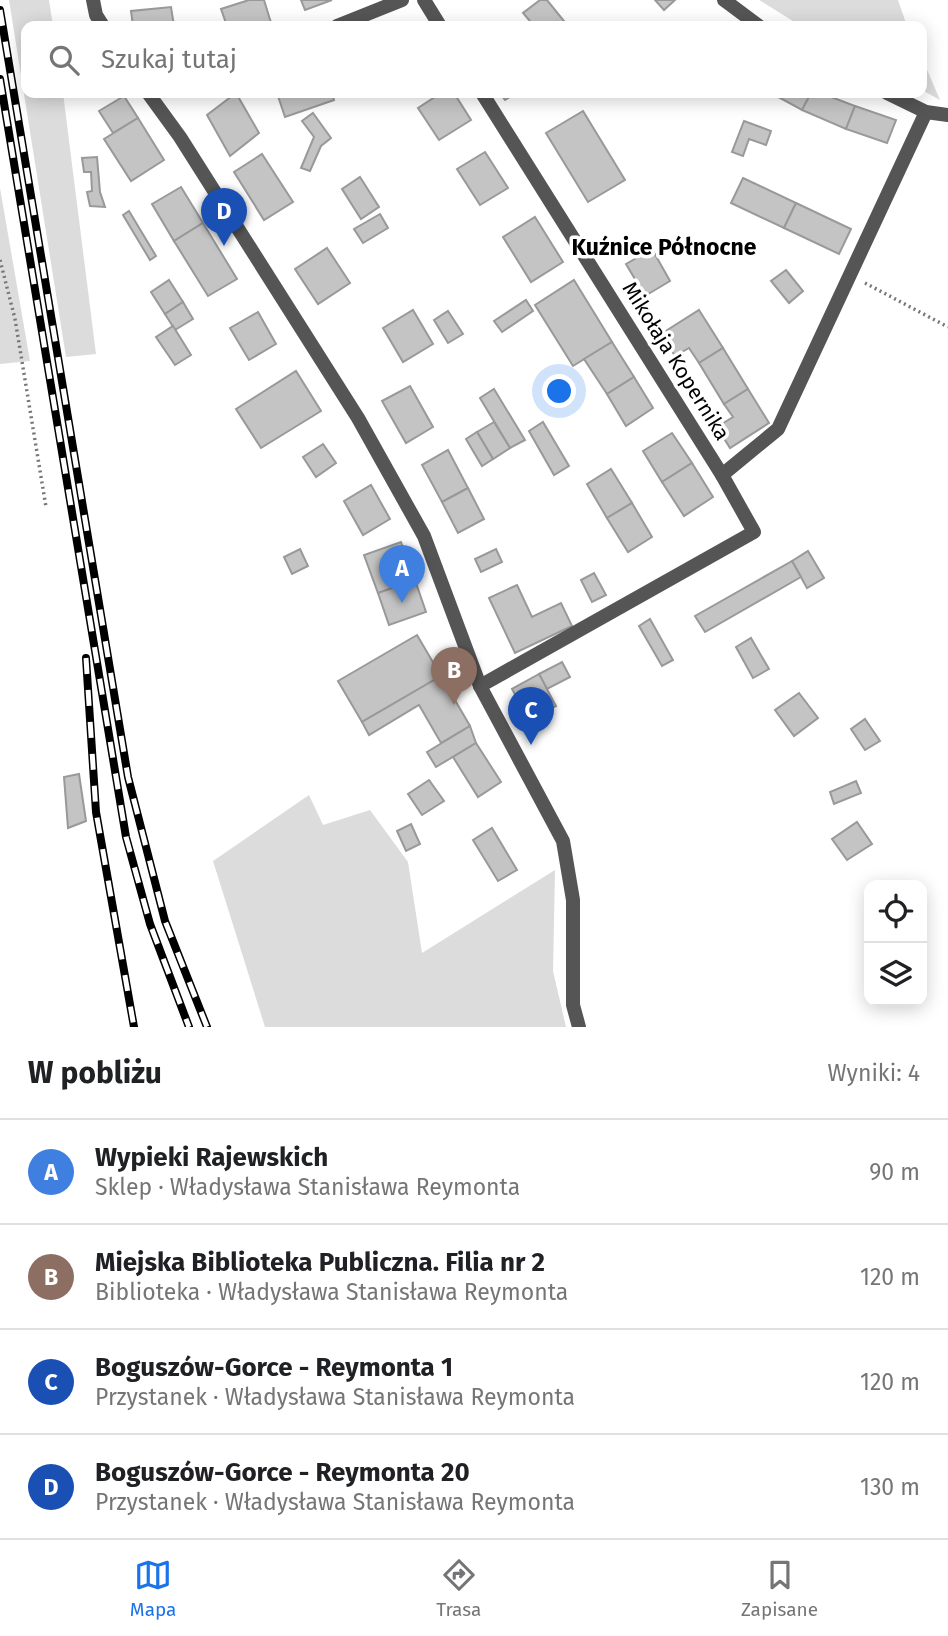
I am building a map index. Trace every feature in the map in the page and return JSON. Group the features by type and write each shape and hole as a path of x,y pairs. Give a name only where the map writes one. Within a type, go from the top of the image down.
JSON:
{"street":[{"path":"93,0 100,21"},
{"path":"350,21 402,0"},
{"path":"424,0 437,21"},
{"path":"724,0 751,21"},
{"path":"152,98 180,137 358,418 424,536 480,686 563,841 573,900 573,1005 579,1027"},
{"name":"Mikołaja Kopernika","path":"480,686 754,532 723,475 485,98"},
{"path":"898,98 926,111 948,115"},
{"name":"Mikołaja Kopernika","path":"723,475 778,429 926,111"}],"path":[{"path":"0,260 15,319 46,507"},
{"path":"850,276 948,327"}],"shaded area":[{"path":"9,0 49,0 52,21 21,21 21,75"},
{"path":"759,0 898,0 905,21 793,21"},
{"path":"927,70 940,100 927,93"},
{"path":"25,98 64,98 96,354 66,357"},
{"path":"0,188 30,361 0,364"},
{"path":"309,795 323,825 370,810 408,862 422,953 555,870 553,971 566,1027 265,1027 213,861"}],"building":[{"path":"249,0 264,0 270,21 225,21 221,9"},
{"path":"301,0 332,0 305,10"},
{"path":"540,0 547,0 564,21 530,21 523,13"},
{"path":"655,0 675,0 664,10"},
{"path":"171,7 173,21 132,21 131,11"},
{"path":"125,98 138,118 113,133 99,111"},
{"path":"229,98 239,98 259,133 230,156 207,115"},
{"path":"279,98 333,98 334,100 285,117"},
{"path":"433,98 457,98 471,120 439,140 418,108"},
{"path":"780,98 808,98 802,110"},
{"path":"808,98 834,98 855,106 846,129 802,110"},
{"path":"855,106 896,120 887,143 846,129"},
{"path":"583,111 625,180 588,202 546,133"},
{"path":"313,113 331,138 321,146 310,171 301,168 314,137 302,121"},
{"path":"138,118 164,160 131,181 104,139"},
{"path":"744,121 771,131 766,145 749,139 743,156 732,152"},
{"path":"485,152 508,188 480,205 457,169"},
{"path":"262,154 293,202 264,220 234,172"},
{"path":"97,157 100,192 105,207 90,206 87,192 92,191 91,172 84,172 82,158"},
{"path":"360,177 379,207 361,219 342,189"},
{"path":"743,178 796,203 784,228 731,203"},
{"path":"181,187 203,223 174,241 152,204"},
{"path":"796,203 851,229 839,254 784,228"},
{"path":"129,211 156,256 150,260 123,215"},
{"path":"380,214 388,228 363,243 354,229"},
{"path":"535,217 563,262 531,282 503,237"},
{"path":"203,223 237,279 208,296 174,241"},
{"path":"327,248 350,283 318,304 295,269"},
{"path":"652,249 670,281 645,296 626,264"},
{"path":"786,270 803,291 789,303 771,281"},
{"path":"169,280 183,302 165,314 151,292"},
{"path":"574,280 612,342 573,366 535,305"},
{"path":"526,300 533,311 502,332 494,321"},
{"path":"183,302 193,319 175,330 165,314"},
{"path":"413,310 433,344 403,362 383,328"},
{"path":"699,310 723,348 699,363 689,348 675,356 661,334"},
{"path":"448,311 463,334 448,343 434,320"},
{"path":"258,312 276,344 249,360 230,328"},
{"path":"173,326 191,355 175,365 156,337"},
{"path":"612,342 634,377 607,394 584,359"},
{"path":"723,348 748,389 724,404 699,363"},
{"path":"296,371 321,411 261,448 236,409"},
{"path":"634,377 653,408 626,426 607,394"},
{"path":"410,386 433,427 406,443 382,401"},
{"path":"494,389 525,440 510,448 480,398"},
{"path":"748,389 769,423 730,448 717,427 733,417 724,404"},
{"path":"494,422 510,448 493,459 477,432"},
{"path":"543,422 569,466 554,475 529,431"},
{"path":"477,432 493,459 482,466 466,439"},
{"path":"672,433 692,463 662,482 643,451"},
{"path":"323,444 336,463 316,477 303,457"},
{"path":"448,450 468,488 442,502 422,465"},
{"path":"692,463 713,497 684,516 662,482"},
{"path":"611,469 632,503 607,518 587,484"},
{"path":"371,485 390,519 363,535 344,501"},
{"path":"468,488 484,519 458,533 442,502"},
{"path":"632,503 652,537 628,552 607,518"},
{"path":"401,542 415,580 378,593 364,555"},
{"path":"300,549 308,566 292,574 284,557"},
{"path":"496,549 502,562 481,572 475,559"},
{"path":"808,551 824,578 807,588 792,561"},
{"path":"792,561 801,577 705,632 695,616"},
{"path":"594,573 606,595 592,602 581,580"},
{"path":"415,580 426,612 389,625 378,593"},
{"path":"517,585 532,617 561,603 572,626 515,653 489,598"},
{"path":"650,619 673,660 662,666 639,626"},
{"path":"417,635 441,676 362,722 338,681"},
{"path":"751,638 769,669 753,678 736,647"},
{"path":"562,662 570,677 547,689 539,674"},
{"path":"539,674 556,706 529,720 512,689"},
{"path":"441,676 470,726 441,743 419,705 369,735 362,722"},
{"path":"799,693 818,718 794,736 775,710"},
{"path":"865,719 880,741 865,750 851,729"},
{"path":"470,726 476,743 436,767 427,752"},
{"path":"476,743 501,782 478,797 453,757"},
{"path":"79,774 86,821 68,828 64,777"},
{"path":"429,780 444,801 422,815 408,794"},
{"path":"856,781 861,793 834,804 830,792"},
{"path":"857,822 872,844 847,860 832,839"},
{"path":"411,824 420,844 406,851 397,831"},
{"path":"492,828 517,870 498,881 473,840"}],"railway":[{"path":"0,10 128,777 165,921 207,1027"},
{"path":"0,79 126,837 150,924 189,1027"},
{"path":"86,658 96,812 134,1027"}],"place":[{"name":"Boguszów-Gorce - Reymonta 20","path":"224,246"},
{"name":"Wypieki Rajewskich","path":"402,603"},
{"name":"Miejska Biblioteka Publiczna. Filia nr 2","path":"454,705"},
{"name":"Boguszów-Gorce - Reymonta 1","path":"531,745"}],"district":[{"name":"Kuźnice Północne","path":"664,247"}]}
